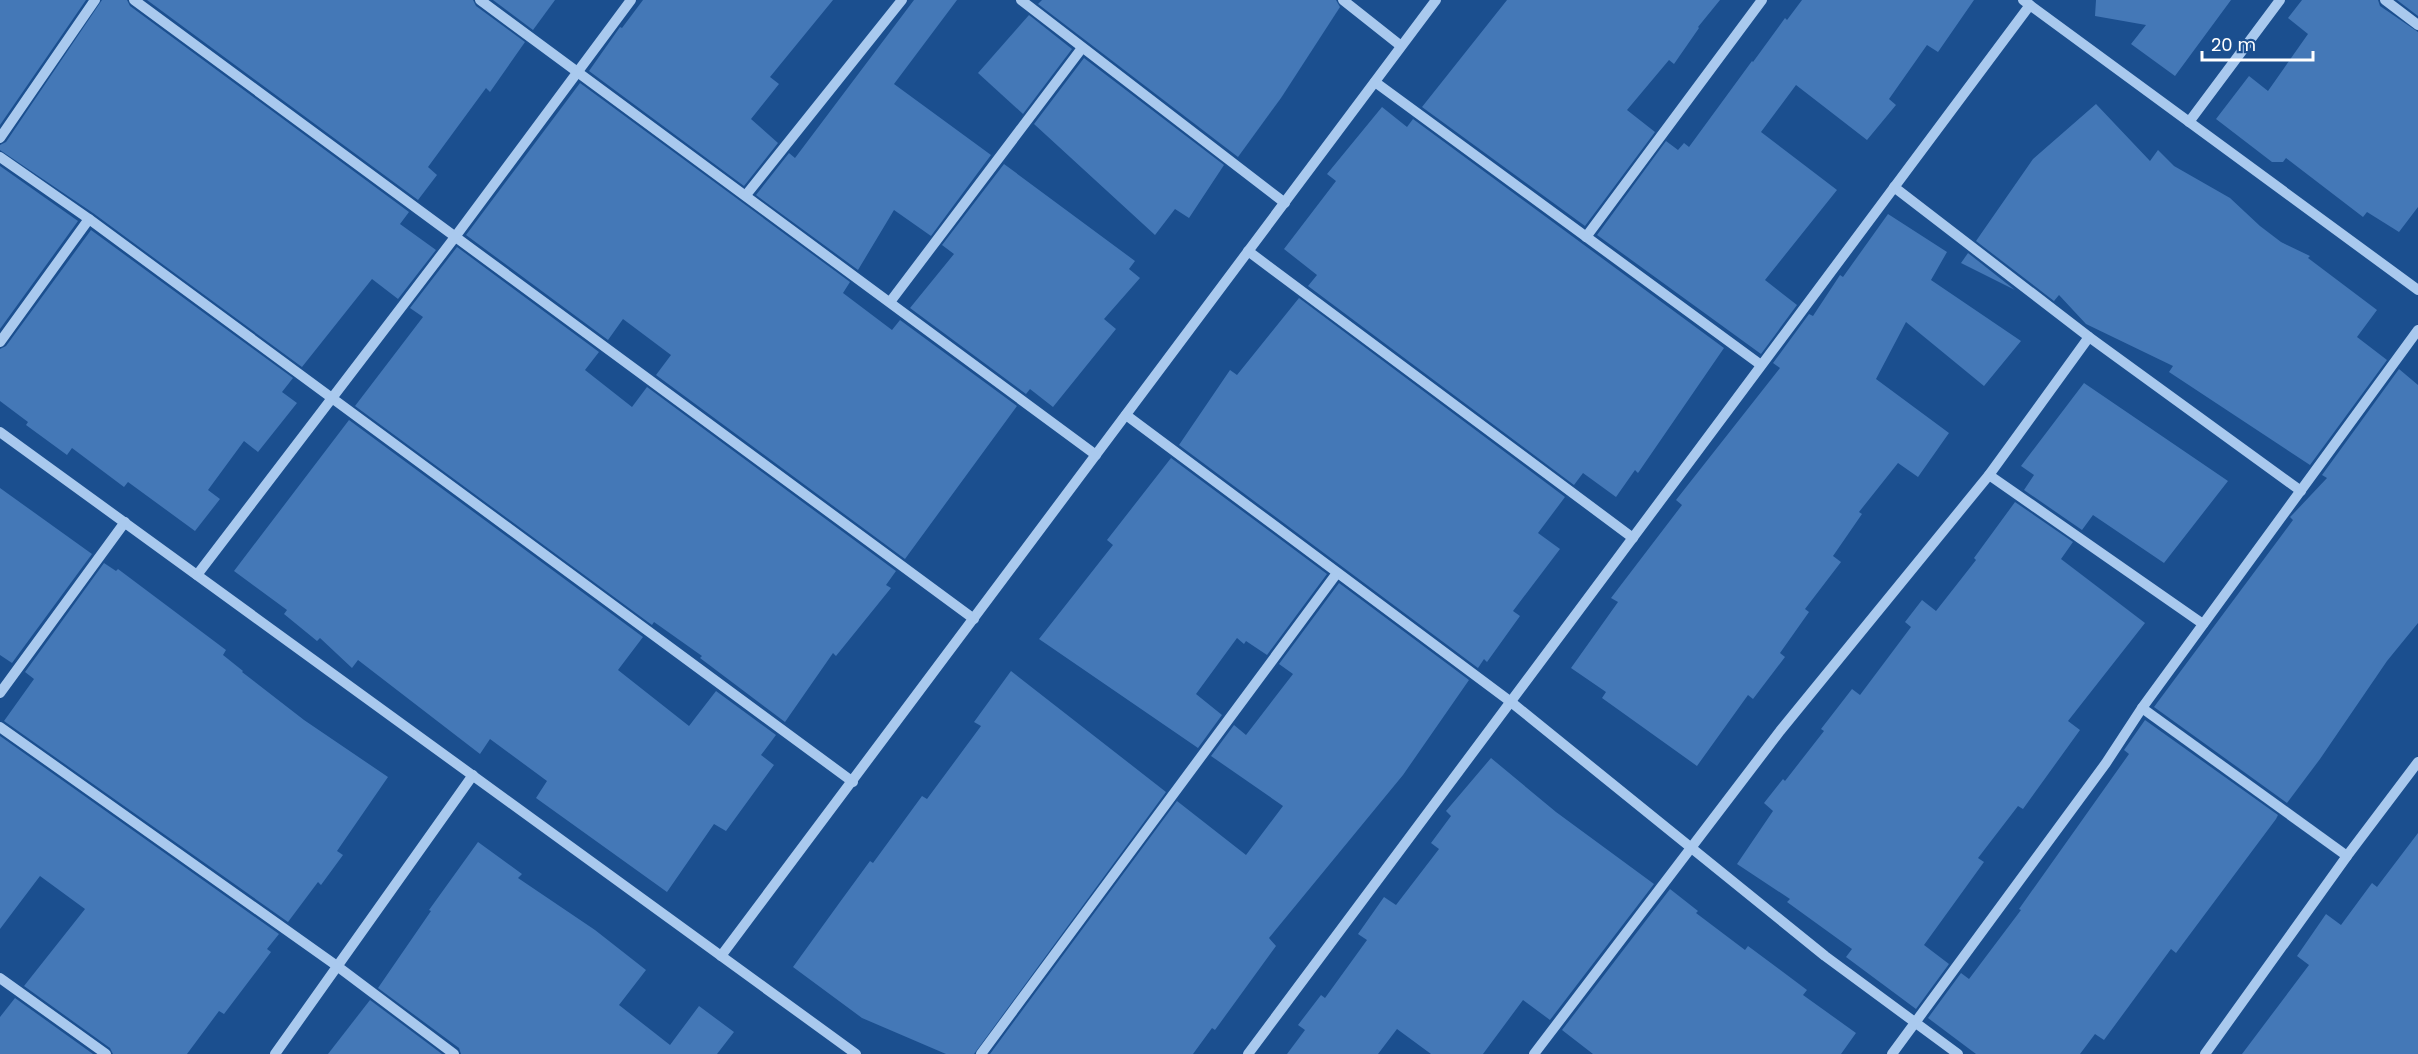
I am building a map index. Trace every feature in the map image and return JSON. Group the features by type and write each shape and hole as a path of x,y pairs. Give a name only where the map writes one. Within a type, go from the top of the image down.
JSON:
{"street":[{"path":"0,138 94,0"},
{"path":"134,0 974,619"},
{"path":"480,0 1096,455"},
{"path":"197,575 455,237 631,0"},
{"path":"746,195 902,0"},
{"path":"1021,0 1285,202"},
{"path":"1343,0 1401,46"},
{"path":"721,956 1436,0"},
{"path":"1586,237 1762,0"},
{"path":"2189,122 2280,0"},
{"path":"2385,0 2418,25"},
{"path":"1248,1054 1894,188 2026,3 2418,290"},
{"path":"890,302 1082,48"},
{"path":"1376,82 1761,365"},
{"path":"0,157 89,219 852,782"},
{"path":"1894,188 2089,337 2301,491"},
{"path":"0,342 89,219"},
{"path":"1248,251 1633,538"},
{"path":"1892,1054 2106,764 2142,708 2418,330"},
{"path":"1534,1054 1780,731 1989,475 2089,337"},
{"path":"1126,415 1511,702 1826,956 1958,1054"},
{"path":"0,432 856,1054"},
{"path":"1989,475 2203,624"},
{"path":"0,693 125,522"},
{"path":"981,1054 1338,573"},
{"path":"2142,708 2347,856"},
{"path":"0,727 337,966 454,1054"},
{"path":"2205,1054 2347,856 2418,762"},
{"path":"275,1054 473,775"},
{"path":"0,980 106,1054"}],"building":[{"path":"0,0 86,0 0,125"},
{"path":"102,0 127,0 130,6 409,212 400,224 436,250 398,299 372,279 302,367 93,213 0,150 0,145 6,142"},
{"path":"147,0 473,0 476,6 525,42 490,92 486,88 428,167 437,175 418,200"},
{"path":"493,0 555,0 533,30"},
{"path":"643,0 833,0 770,77 779,84 751,119 778,143 744,186 589,71 620,27 622,28"},
{"path":"914,0 957,0 894,84 991,155 931,236 894,210 858,270 756,195 789,153 795,158"},
{"path":"1042,0 1336,0 1340,7 1281,98 1238,157 1038,4"},
{"path":"1507,0 1720,0 1698,27 1674,64 1669,60 1627,110 1655,132 1585,226 1422,107"},
{"path":"1802,0 1974,0 1938,52 1927,45 1889,99 1896,105 1867,140 1796,85 1761,132 1837,190 1765,280 1797,305 1761,354 1597,235 1666,141 1678,150 1684,143 1689,147 1785,18 1787,20"},
{"path":"2096,0 2231,0 2175,76 2131,44 2146,25 2095,16"},
{"path":"2302,0 2378,0 2380,6 2418,32 2418,207 2399,232 2367,212 2363,217 2286,158 2283,162 2272,162 2216,119 2249,76 2268,91 2308,34 2288,18"},
{"path":"2397,0 2418,0 2418,16"},
{"path":"1029,15 1072,49 1023,114 978,73"},
{"path":"1084,58 1224,165 1189,218 1175,209 1155,235 1034,124"},
{"path":"580,83 850,282 843,293 892,330 900,320 1017,406 905,559 656,375 671,355 623,319 608,340 466,235"},
{"path":"2096,104 2150,161 2158,150 2174,166 2230,198 2281,242 2310,256 2308,258 2377,310 2357,337 2387,360 2310,465 2169,372 2173,366 2086,324 2059,295 2054,301 1976,241 2033,159"},
{"path":"1382,107 1407,127 1413,119 1724,348 1638,473 1635,470 1616,497 1583,473 1574,485 1308,286 1317,275 1284,249 1336,181 1327,174"},
{"path":"1004,164 1135,261 1129,269 1140,278 1104,319 1116,329 1053,407 1030,389 1026,394 910,308 954,254 942,245"},
{"path":"0,166 78,221 0,329"},
{"path":"1888,214 1947,252 1931,280 2021,341 1984,386 1906,322 1876,379 1949,433 1918,477 1898,463 1859,512 1862,514 1833,556 1841,562 1805,609 1809,612 1780,653 1785,657 1753,699 1748,695 1697,766 1602,698 1606,692 1571,668 1618,602 1611,598 1682,505 1676,500 1780,368 1773,363 1809,314 1813,316 1840,275 1843,277"},
{"path":"91,230 293,378 282,392 297,403 258,452 244,441 208,490 220,499 195,531 128,482 124,487 72,448 67,455 26,425 28,422 0,401 0,349 6,346"},
{"path":"457,247 599,352 585,370 632,407 647,387 896,571 886,585 891,588 836,656 833,653 785,722 700,658 702,656 654,622 652,625 355,406 423,317 410,308"},
{"path":"1968,253 2015,290 1961,263"},
{"path":"1299,298 1565,497 1538,533 1560,549 1513,611 1520,616 1487,662 1484,659 1478,668 1179,445 1230,370 1237,375"},
{"path":"2399,369 2418,385 2418,623 2387,661 2287,803 2154,707 2293,520 2290,517 2327,478 2322,475"},
{"path":"2084,383 2228,481 2164,563 2093,515 2082,530 2024,490 2034,475 2021,466"},
{"path":"349,420 643,637 618,670 689,726 716,691 776,735 761,755 774,765 726,831 714,824 667,892 536,798 547,781 490,739 480,754 358,660 352,668 320,638 317,641 284,614 287,610 234,571"},
{"path":"1171,458 1327,574 1267,655 1246,641 1244,644 1237,638 1196,694 1222,715 1198,748 1039,639 1113,545 1107,540"},
{"path":"0,488 92,554 12,663 0,655"},
{"path":"2015,502 2073,542 2061,559 2145,623 2068,721 2080,730 2023,809 2018,806 1978,858 1984,862 1924,945 1949,964 1916,1009 1846,957 1852,949 1787,902 1790,899 1737,864 1773,811 1764,803 1783,779 1785,781 1824,731 1821,729 1852,689 1860,695 1911,627 1905,622 1922,600 1936,611 1976,560 1974,558"},
{"path":"104,563 116,571 118,569 226,650 223,655 304,720 388,777 337,851 343,855 321,885 318,882 288,922 4,721 34,679 25,672"},
{"path":"1339,583 1469,680 1403,775 1269,938 1276,946 1215,1030 1212,1028 1193,1054 990,1054 1177,801 1246,855 1283,806 1211,756 1234,725 1246,735 1293,674 1279,664"},
{"path":"1011,671 1166,792 974,1054 946,1054 862,1018 793,967 870,861 873,863 922,796 927,799 981,726 974,722"},
{"path":"2145,720 2278,815 2276,819 2176,953 2171,949 2104,1040 2095,1034 2080,1054 1976,1054 1928,1018 1961,973 1969,979 2021,910 2019,909 2129,754 2124,750"},
{"path":"0,736 279,934 267,949 271,952 224,1014 219,1011 187,1054 113,1054 110,1048 24,986 85,909 40,876 0,929"},
{"path":"1491,758 1556,812 1654,884 1550,1020 1523,1000 1483,1054 1431,1054 1397,1029 1378,1054 1287,1054 1305,1030 1298,1025 1321,995 1325,998 1367,940 1358,934 1384,897 1396,905 1439,849 1431,843 1451,816 1446,811"},
{"path":"2418,833 2418,1054 2242,1054 2309,965 2297,956 2326,914 2341,925 2372,883 2377,887"},
{"path":"478,842 522,874 518,878 595,930 646,970 619,1005 670,1045 699,1006 734,1032 717,1054 461,1054 459,1048 378,988 431,911 429,910"},
{"path":"1670,889 1698,911 1696,913 1745,950 1748,946 1807,990 1803,995 1856,1033 1841,1054 1593,1054 1562,1030"},
{"path":"15,998 93,1054 0,1054 0,1017"},
{"path":"370,1000 442,1054 328,1054"}]}
